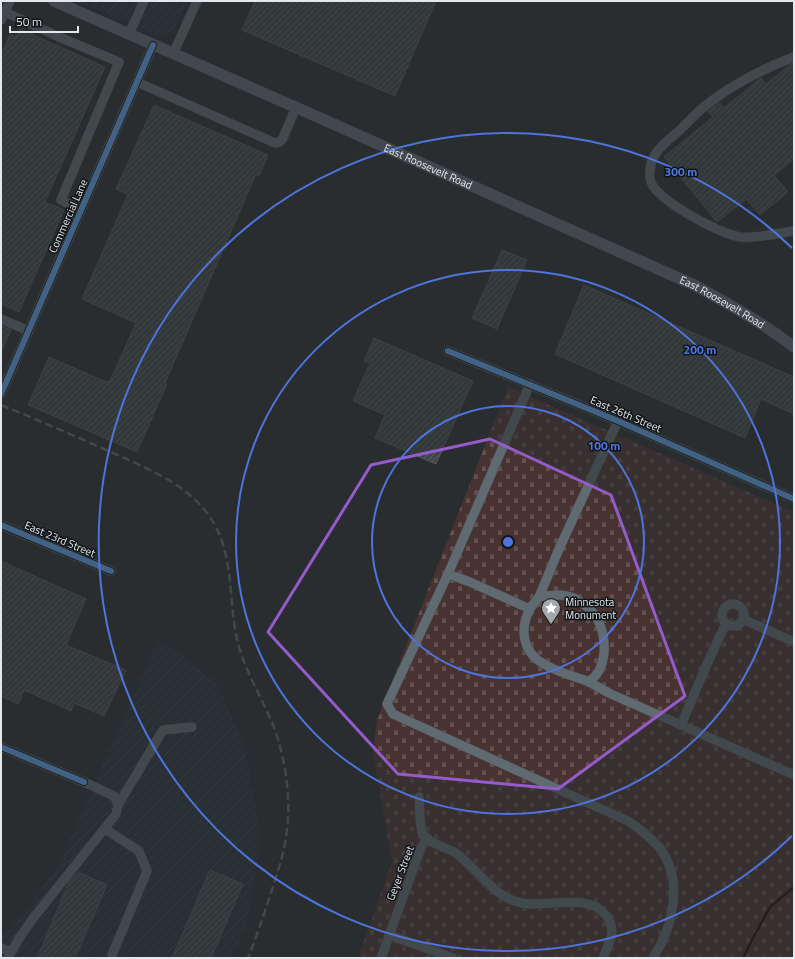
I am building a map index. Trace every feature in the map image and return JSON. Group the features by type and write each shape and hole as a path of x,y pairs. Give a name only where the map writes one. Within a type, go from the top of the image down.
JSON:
{"main road":[{"name":"East Roosevelt Road","path":"54,1 296,107 694,285 757,321 794,347"}],"street":[{"path":"10,1 3,16 119,62 61,200 81,210"},
{"path":"129,34 144,1"},
{"path":"173,54 197,1"},
{"name":"Commercial Lane","path":"2,390 153,45"},
{"path":"794,57 757,73 708,103 655,154 651,164 650,182 658,193 684,211 719,230 740,237 794,231"},
{"path":"137,82 275,143 280,142 283,138 296,107"},
{"path":"1,319 29,331"},
{"name":"East 26th Street","path":"448,351 618,420 794,499"},
{"path":"530,384 448,574 387,704 392,714 630,822 645,834 661,850 670,866 674,887 672,911 664,937 653,958"},
{"path":"618,420 559,549 539,597 530,609 524,625 523,636 525,645 543,664 588,682 611,694 794,775"},
{"name":"East 23rd Street","path":"1,525 111,571"},
{"path":"448,574 470,582 530,609"},
{"path":"539,597 558,594 574,598 585,605 598,621 605,646 605,654 597,672 592,680 588,682"},
{"path":"729,605 736,605 742,609 743,619 739,624 732,626 726,623 723,617 724,610 729,605"},
{"path":"743,619 794,642"},
{"path":"681,725 726,623"},
{"path":"1,948 10,955 31,921 105,829 116,814 118,805 163,730 192,727"},
{"path":"1,747 114,796 118,805"},
{"name":"Geyer Street","path":"381,958 421,848 424,843 429,840 422,833 419,798"},
{"path":"105,829 139,851 147,871 112,955"},
{"path":"429,840 446,847 496,890 514,901 531,904 584,903 601,908 612,926 612,932 603,958"},
{"path":"389,935 453,958"}],"highlighted area":[{"path":"490,439 611,495 685,696 558,789 398,774 268,632 371,465"}],"shaded area":[{"path":"78,1 187,1 172,34 156,35"},
{"path":"158,639 216,682 246,750 261,844 247,924 232,958 1,958 1,931 11,930 59,864"}],"green space":[{"path":"508,387 794,512 794,958 358,958 392,862 373,752 377,720"}],"building":[{"path":"255,1 384,1 392,4 393,1 436,1 395,96 242,30"},
{"path":"20,29 105,67 45,202 64,210 19,312 1,304 1,55 10,34 16,37"},
{"path":"794,63 794,159 774,175 788,192 760,215 746,199 717,222 664,157 713,117 708,111 720,103 724,108 761,78 766,84"},
{"path":"154,105 268,155 259,176 256,174 165,383 167,384 137,452 28,405 49,357 109,383 136,323 82,299 128,194 116,189"},
{"path":"502,250 527,260 497,329 472,318"},
{"path":"584,285 794,377 794,414 761,399 745,438 555,354"},
{"path":"1,326 11,330 1,352"},
{"path":"374,338 473,381 436,464 375,438 385,415 353,401 370,363 364,361"},
{"path":"1,561 86,599 66,645 126,670 104,716 74,703 71,711 24,690 18,704 1,696"},
{"path":"210,870 243,884 211,958 172,958"},
{"path":"78,872 107,885 75,958 37,958 69,882"}],"waterway":[{"path":"743,958 770,907 794,887"}],"railway":[{"path":"1,405 131,461 170,481 182,489 203,508 214,523 221,538 229,571 237,639 245,664 277,736 284,763 288,792 288,820 282,855 265,912 248,958"}],"cycle path":[{"path":"1,394 153,45"},
{"path":"448,351 618,421 794,499"},
{"path":"1,525 111,571"},
{"path":"1,747 84,782"}],"place":[{"name":"Minnesota Monument","path":"551,625"}]}
